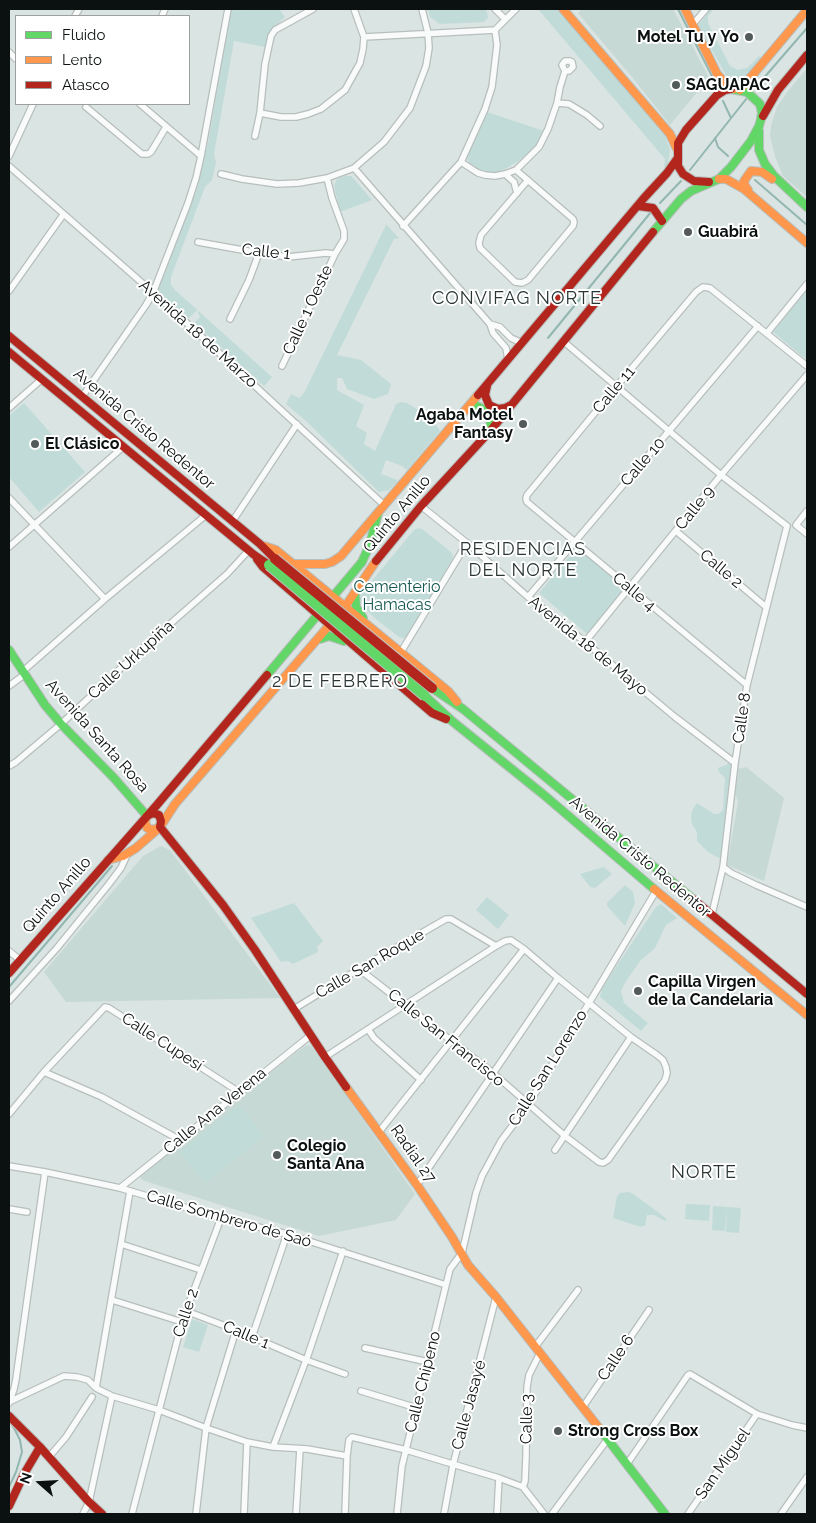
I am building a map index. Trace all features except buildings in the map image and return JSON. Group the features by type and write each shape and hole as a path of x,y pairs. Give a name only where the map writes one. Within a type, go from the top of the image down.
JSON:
{"main road":[{"path":"563,9 673,138 680,169 688,178 698,182 726,179 752,195 807,243"},
{"path":"685,9 718,74 726,85 752,95 760,104 762,113 759,150 765,164 774,176 807,208"},
{"path":"717,95 726,90 738,90 807,10"},
{"name":"Quinto Anillo","path":"108,860 136,848 160,827 181,798 345,607 379,557 421,506 491,430 662,221 691,191 714,181 731,167 751,141 778,90 807,55"},
{"path":"717,95 718,74"},
{"name":"Quinto Anillo","path":"9,973 219,733 362,562 381,509 667,173 677,155 681,138 686,130 717,95"},
{"path":"665,128 676,134 686,130"},
{"path":"752,195 745,186 744,181 749,172 756,170 769,176 807,208"},
{"path":"638,206 653,208 662,221"},
{"name":"Avenida Cristo Redentor","path":"9,336 232,522 260,544 276,550 401,652 448,691 462,709"},
{"name":"Avenida Cristo Redentor","path":"9,352 251,552 263,567 432,713 452,721"},
{"path":"487,384 485,395 489,405 498,409 512,404"},
{"path":"466,410 477,406 487,411 490,416 491,430"},
{"path":"293,564 325,564 332,562 350,547 381,509"},
{"name":"Avenida Cristo Redentor","path":"260,544 272,562"},
{"name":"Avenida Cristo Redentor","path":"251,552 272,562 429,692 452,721 544,795 656,891 807,1015"},
{"path":"302,601 318,606 322,603 324,599 316,583"},
{"path":"355,592 356,607 370,628"},
{"path":"302,601 308,618 305,630"},
{"path":"355,646 346,633 345,628 347,624 355,622 370,628"},
{"path":"318,640 332,636 355,646"},
{"name":"Avenida Santa Rosa","path":"9,650 45,705 147,816"},
{"name":"Avenida Cristo Redentor","path":"429,692 462,709 807,994"},
{"name":"Radial 27","path":"147,816 153,813 159,815 160,827 223,906 326,1057 417,1185 468,1265 583,1406 664,1514"},
{"path":"9,1416 102,1514"},
{"path":"9,1506 24,1474 40,1447"}],"street":[{"path":"82,397 153,293 188,202 201,156 228,9"},
{"path":"256,136 265,64 271,36 275,30 313,9"},
{"path":"260,113 281,118 308,114 321,109 345,90 360,63 363,49 364,37 354,9"},
{"path":"221,174 277,184 299,183 327,178 354,168 384,142 410,108 426,66 429,48 428,33 422,9"},
{"path":"495,9 505,19"},
{"path":"364,37 495,30 516,9"},
{"path":"693,24 706,9"},
{"path":"404,226 461,162 485,108 492,87 497,45 495,30"},
{"path":"461,162 478,173 495,176 516,170 539,147 548,129 565,70"},
{"path":"557,103 569,104 600,126"},
{"path":"9,156 33,105"},
{"path":"141,105 201,156"},
{"path":"86,107 142,154 151,152 166,127"},
{"name":"Avenida 18 de Marzo","path":"9,166 297,424 381,509"},
{"path":"354,168 490,324 494,333 506,348 508,359"},
{"path":"516,170 528,180 572,218 574,226 528,280 515,282 480,248 479,243 481,235 528,180"},
{"path":"505,174 514,182 517,193"},
{"name":"Calle 1 Oeste","path":"282,366 335,254 344,239 344,231 327,178"},
{"path":"9,291 63,215"},
{"name":"Calle 1","path":"198,242 288,257 326,253 335,254"},
{"path":"230,319 249,280 259,253"},
{"path":"767,333 807,284"},
{"name":"Calle 11","path":"527,495 696,292 703,287 710,288 758,326"},
{"path":"490,324 500,326 511,338 522,343"},
{"path":"758,326 807,366"},
{"name":"Calle 10","path":"528,598 758,326"},
{"path":"564,342 721,475 787,526 796,525 807,511"},
{"name":"Calle 9","path":"585,642 721,475 807,375"},
{"path":"9,408 42,379"},
{"path":"232,522 297,424"},
{"path":"9,547 123,447"},
{"name":"Calle 4","path":"527,495 527,502 747,685"},
{"path":"9,498 105,599"},
{"name":"Avenida 18 de Mayo","path":"421,506 467,542 528,598 735,763"},
{"path":"9,686 105,599 206,515"},
{"path":"796,525 807,534"},
{"name":"Calle 8","path":"712,914 723,867 735,763 747,685 787,526"},
{"name":"Calle 2","path":"676,532 766,607"},
{"path":"401,652 467,542"},
{"name":"Calle Urkupiña","path":"9,766 61,724 137,653 251,552"},
{"path":"9,1001 57,948 109,884 121,868 128,853"},
{"path":"723,867 756,885 807,907"},
{"name":"Calle San Lorenzo","path":"462,1253 476,1193 482,1176 501,1141 528,1105 656,891"},
{"name":"Calle San Roque","path":"294,1009 446,919 455,920 496,946"},
{"path":"326,1057 496,946 511,940 631,1037 555,1150"},
{"path":"379,1132 524,949"},
{"path":"9,951 20,960"},
{"name":"Calle San Francisco","path":"359,969 452,1041 565,1136 596,1160 603,1163 608,1160 665,1080 667,1073 663,1060 631,1037"},
{"path":"417,1185 558,978"},
{"name":"Calle Cupesí","path":"9,1114 44,1072 105,1008 109,1008 239,1092"},
{"path":"368,1029 374,1038 421,1080"},
{"name":"Calle Ana Verena","path":"120,1188 311,1035"},
{"path":"44,1072 102,1097 180,1140"},
{"name":"Calle Sombrero de Saó","path":"9,1166 120,1188 221,1218 287,1234 446,1285"},
{"path":"9,1403 16,1379 45,1172"},
{"path":"96,1388 130,1191"},
{"path":"9,1209 27,1212"},
{"name":"Calle 2","path":"159,1410 182,1322 221,1218"},
{"path":"252,1337 287,1234"},
{"path":"121,1244 201,1270"},
{"path":"273,1447 307,1358 343,1251"},
{"name":"Calle Chipeno","path":"397,1514 402,1466 446,1285 450,1269 462,1253"},
{"name":"Calle 3","path":"523,1487 525,1481 527,1387 529,1375 538,1350 578,1290"},
{"name":"Calle Jasayé","path":"444,1514 453,1465 496,1297"},
{"path":"112,1300 182,1322"},
{"name":"Calle 6","path":"583,1406 649,1310"},
{"name":"Calle 1","path":"186,1312 345,1374"},
{"path":"196,1514 206,1428 236,1330"},
{"path":"366,1348 428,1362"},
{"path":"627,1464 690,1374 757,1414 807,1428"},
{"path":"9,1403 64,1376 77,1377 88,1380 96,1388 112,1396 159,1410 247,1442 347,1456"},
{"path":"361,1391 417,1408"},
{"path":"82,1514 89,1502 112,1396"},
{"path":"49,1457 66,1436 92,1397"},
{"path":"132,1514 159,1410"},
{"name":"San Miguel","path":"688,1514 757,1414"},
{"path":"345,1514 347,1456 350,1438 352,1437 406,1450 523,1487 544,1514"},
{"path":"552,1514 607,1440"},
{"path":"244,1514 247,1442"},
{"path":"296,1514 300,1449"},
{"path":"781,1514 807,1477"},
{"path":"497,1514 499,1478"}],"shaded area":[{"name":"SAGUAPAC","path":"582,9 673,9 709,78 670,125 578,13"},
{"path":"807,68 807,197 783,176 770,136 777,107"},
{"path":"746,767 784,798 764,881 727,865 738,802 735,792 738,769"},
{"path":"161,846 170,850 280,998 66,1002 44,972 143,856"},
{"name":"Colegio Santa Ana","path":"306,1045 311,1046 415,1194 396,1220 319,1236 142,1180 140,1177 142,1173"}],"green space":[{"path":"231,9 239,9 239,11 243,9 279,9 285,17 271,30 265,47 234,41 214,154 216,162 212,180 205,187 171,277 171,285 272,377 264,386 194,323 200,317 197,310 188,319 157,290 197,189 208,143"},
{"path":"428,9 485,9 488,18 484,22 440,24 430,17"},
{"path":"538,9 558,9 665,136 670,149 666,168 664,167 665,159"},
{"path":"711,9 714,9 708,16 708,23 730,66 738,70 747,68 759,56 761,58 745,77 739,80 728,79 700,28 699,24"},
{"path":"487,112 544,131 539,142 530,152 498,173 478,171 469,163 467,158 468,151"},
{"path":"351,176 372,200 340,212 334,186 337,179"},
{"path":"384,222 399,238 394,239 337,355 361,360 391,384 388,394 374,399 347,389 342,378 337,378 337,390 364,405 356,426 367,433 364,444 375,451 396,404 401,402 407,403 432,418 440,431 407,470 386,460 381,474 397,480 397,482 389,490 379,492 286,404 291,394 299,398 304,393 386,225"},
{"path":"807,290 807,360 773,332"},
{"name":"El Clásico","path":"24,403 85,472 39,512 9,477 9,416"},
{"name":"Cementerio Hamacas","path":"422,529 452,553 453,558 407,637 403,638 377,620 363,607 360,599 361,594 414,530"},
{"path":"578,546 624,585 622,593 587,634 539,593"},
{"path":"729,762 733,768 722,857 719,858 708,852 697,841 697,832 691,818 692,811 697,803 714,814 719,814 723,810 725,778 718,768"},
{"path":"604,867 612,874 595,888 590,887 580,874"},
{"path":"625,885 633,892 635,903 625,926 607,906 607,903"},
{"path":"487,897 509,915 498,929 476,910"},
{"path":"294,903 323,941 317,947 318,952 293,964 288,961 281,962 251,918"},
{"path":"661,904 677,918 666,925 655,948 640,961 621,991 624,1003 648,1023 641,1031 600,997 602,988 656,907"},
{"path":"239,1105 264,1136 205,1183 180,1152"},
{"path":"628,1192 667,1219 665,1221 654,1215 647,1215 645,1226 641,1227 613,1218 617,1196 620,1193"},
{"path":"686,1204 710,1205 709,1221 685,1219"},
{"path":"713,1206 727,1207 725,1231 712,1230"},
{"path":"727,1207 741,1208 739,1233 726,1232"},
{"path":"192,1319 208,1325 199,1352 183,1347"}],"waterway":[{"path":"678,9 715,82"},
{"path":"756,87 807,28"},
{"path":"690,170 747,98"},
{"path":"723,101 731,118"},
{"path":"715,138 718,147 728,156"},
{"path":"755,180 807,225"},
{"path":"660,203 681,181"},
{"path":"548,338 651,212"},
{"path":"9,987 112,866"},
{"path":"9,1487 22,1452 20,1440 11,1422"}],"traffic: fast":[{"path":"653,232 681,199 691,191 719,179 751,141 761,119 760,104 747,92 731,89"},
{"path":"759,131 759,150 765,164 774,176 807,207"},
{"path":"468,409 477,406 487,411 490,416 491,430"},
{"path":"267,675 362,562 370,544 378,513"},
{"path":"269,565 425,696"},
{"path":"355,592 356,607 363,618"},
{"path":"320,639 329,636 344,641"},
{"path":"9,650 45,705 147,816"},
{"path":"432,688 463,709 693,899"},
{"path":"425,696 452,721 544,795 654,889"},
{"path":"599,1428 665,1514"}],"traffic: slow":[{"path":"563,9 670,134 677,149"},
{"path":"685,9 717,74 734,89"},
{"path":"740,90 807,10"},
{"path":"748,190 744,181 751,171 762,172 772,179"},
{"path":"719,179 726,179 744,189 807,243"},
{"path":"293,564 325,564 341,556 478,395"},
{"path":"264,546 276,550 448,691 457,702"},
{"path":"108,860 123,856 136,848 160,827 175,804 345,607 376,561"},
{"path":"147,816 145,822 147,828 153,830 158,828"},
{"path":"654,889 807,1015"},
{"path":"346,1087 417,1185 452,1237 468,1265 496,1297 599,1428"}],"traffic: jam":[{"path":"763,116 778,90 807,55"},
{"path":"709,182 694,181 683,174 678,166 678,143 686,130 717,95 731,89"},
{"path":"478,395 677,159"},
{"path":"638,206 653,208 662,221"},
{"path":"376,561 421,506 491,430 653,232"},
{"path":"9,336 260,544 275,559"},
{"path":"9,352 253,554 269,565"},
{"path":"487,386 485,395 489,405 498,409 511,405"},
{"path":"257,559 263,567 432,713 446,719"},
{"path":"275,559 432,688"},
{"path":"9,973 156,806 267,675"},
{"path":"147,816 153,813 159,815 160,827 223,905 346,1087"},
{"path":"693,899 807,994"},
{"path":"9,1416 102,1514"},
{"path":"9,1506 24,1474 40,1447"}],"place":[{"name":"Motel Tu y Yo","path":"749,37"},
{"name":"SAGUAPAC","path":"676,85"},
{"name":"Guabirá","path":"688,232"},
{"name":"Agaba Motel Fantasy","path":"523,424"},
{"name":"El Clásico","path":"35,444"},
{"name":"Capilla Virgen de la Candelaria","path":"638,991"},
{"name":"Colegio Santa Ana","path":"277,1155"},
{"name":"Strong Cross Box","path":"558,1431"}],"district":[{"name":"CONVIFAG NORTE","path":"517,299"},
{"name":"RESIDENCIAS DEL NORTE","path":"523,560"},
{"name":"2 DE FEBRERO","path":"340,682"},
{"name":"NORTE","path":"704,1173"}]}
